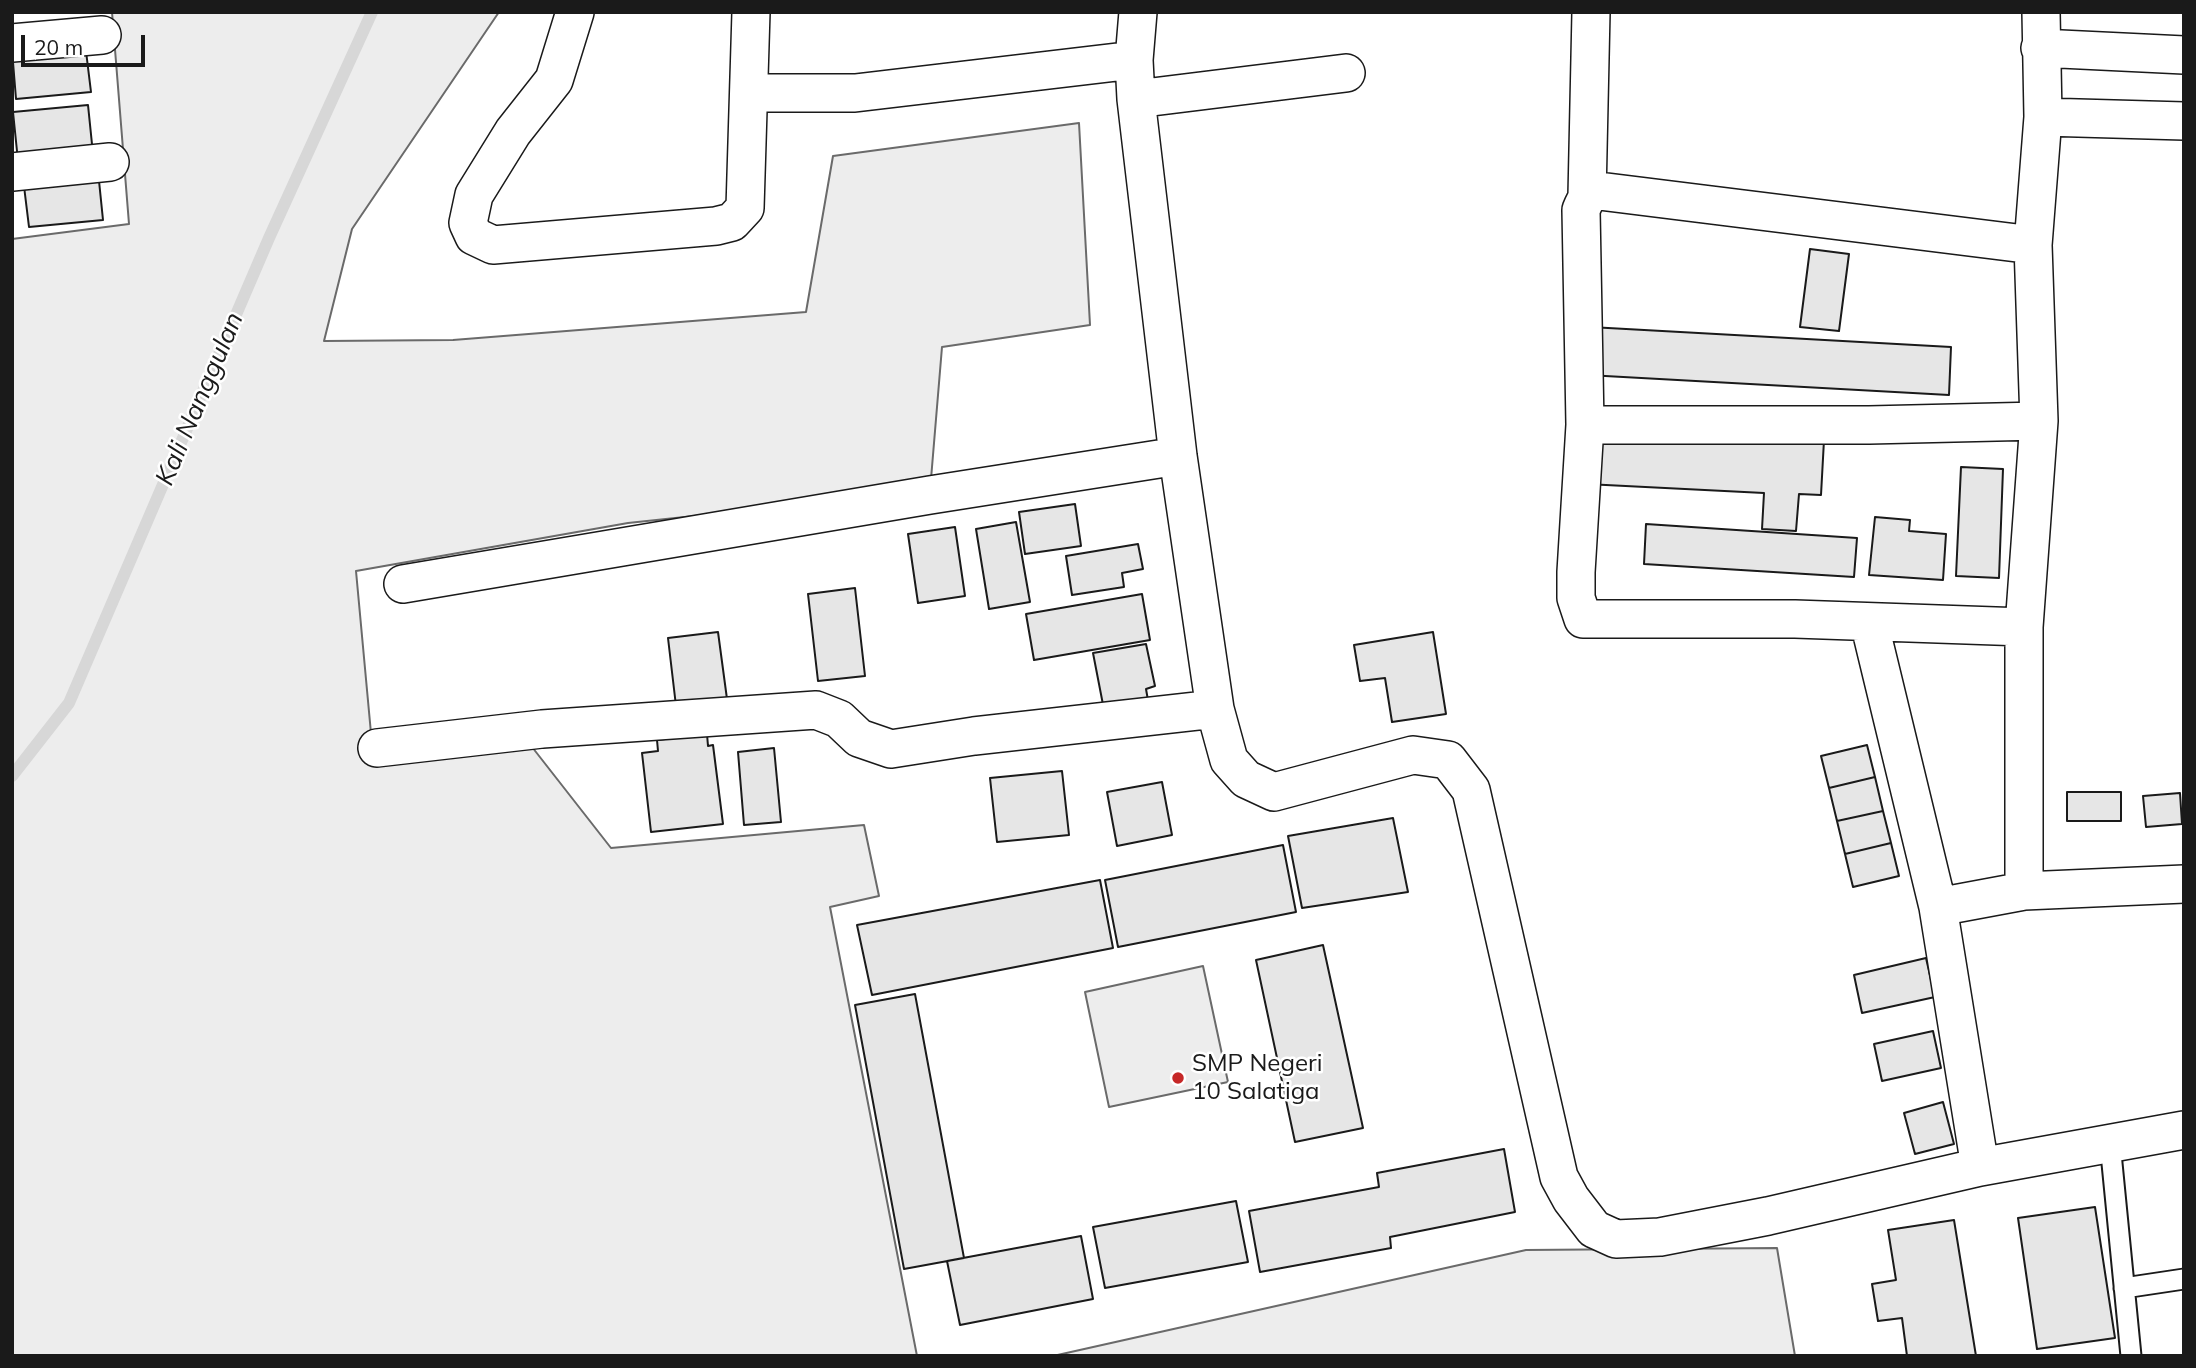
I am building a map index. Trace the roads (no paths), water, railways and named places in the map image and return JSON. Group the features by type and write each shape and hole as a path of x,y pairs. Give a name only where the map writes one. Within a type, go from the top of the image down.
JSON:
{"street":[{"path":"575,12 554,80 513,132 474,195 468,223 474,236 493,245 716,226 732,222 746,208 751,12"},
{"path":"1138,12 1134,60 1136,99 1178,456 1215,709 1229,760 1246,779 1274,792 1413,755 1448,760 1471,790 1559,1177 1571,1199 1594,1229 1616,1239 1660,1237 1768,1216 1980,1167 2184,1130"},
{"path":"1591,12 1587,196 1581,210 1585,425 1576,572 1576,598 1583,619 1794,620 2024,627"},
{"path":"2024,891 2024,627 2039,421 2033,245 2043,117 2041,12"},
{"path":"12,43 102,35"},
{"path":"2040,48 2184,55"},
{"path":"750,93 855,93 1134,60"},
{"path":"1136,99 1346,73"},
{"path":"2043,117 2184,121"},
{"path":"12,172 110,162"},
{"path":"1587,196 1598,191 2033,245"},
{"path":"1585,425 1869,425 2039,421"},
{"path":"403,584 1178,456"},
{"path":"1869,622 1938,907 1980,1167"},
{"path":"377,748 542,729 816,710 839,719 859,738 891,749 974,736 1215,709"},
{"path":"1938,907 2024,891 2184,884"}],"lane":[{"path":"2110,1143 2131,1356"},
{"path":"2124,1287 2184,1279"}],"waterway":[{"name":"Kali Nanggulan","path":"12,776 69,703 269,238 372,12"}],"place":[{"name":"SMP Negeri 10 Salatiga","path":"1178,1078"}]}
